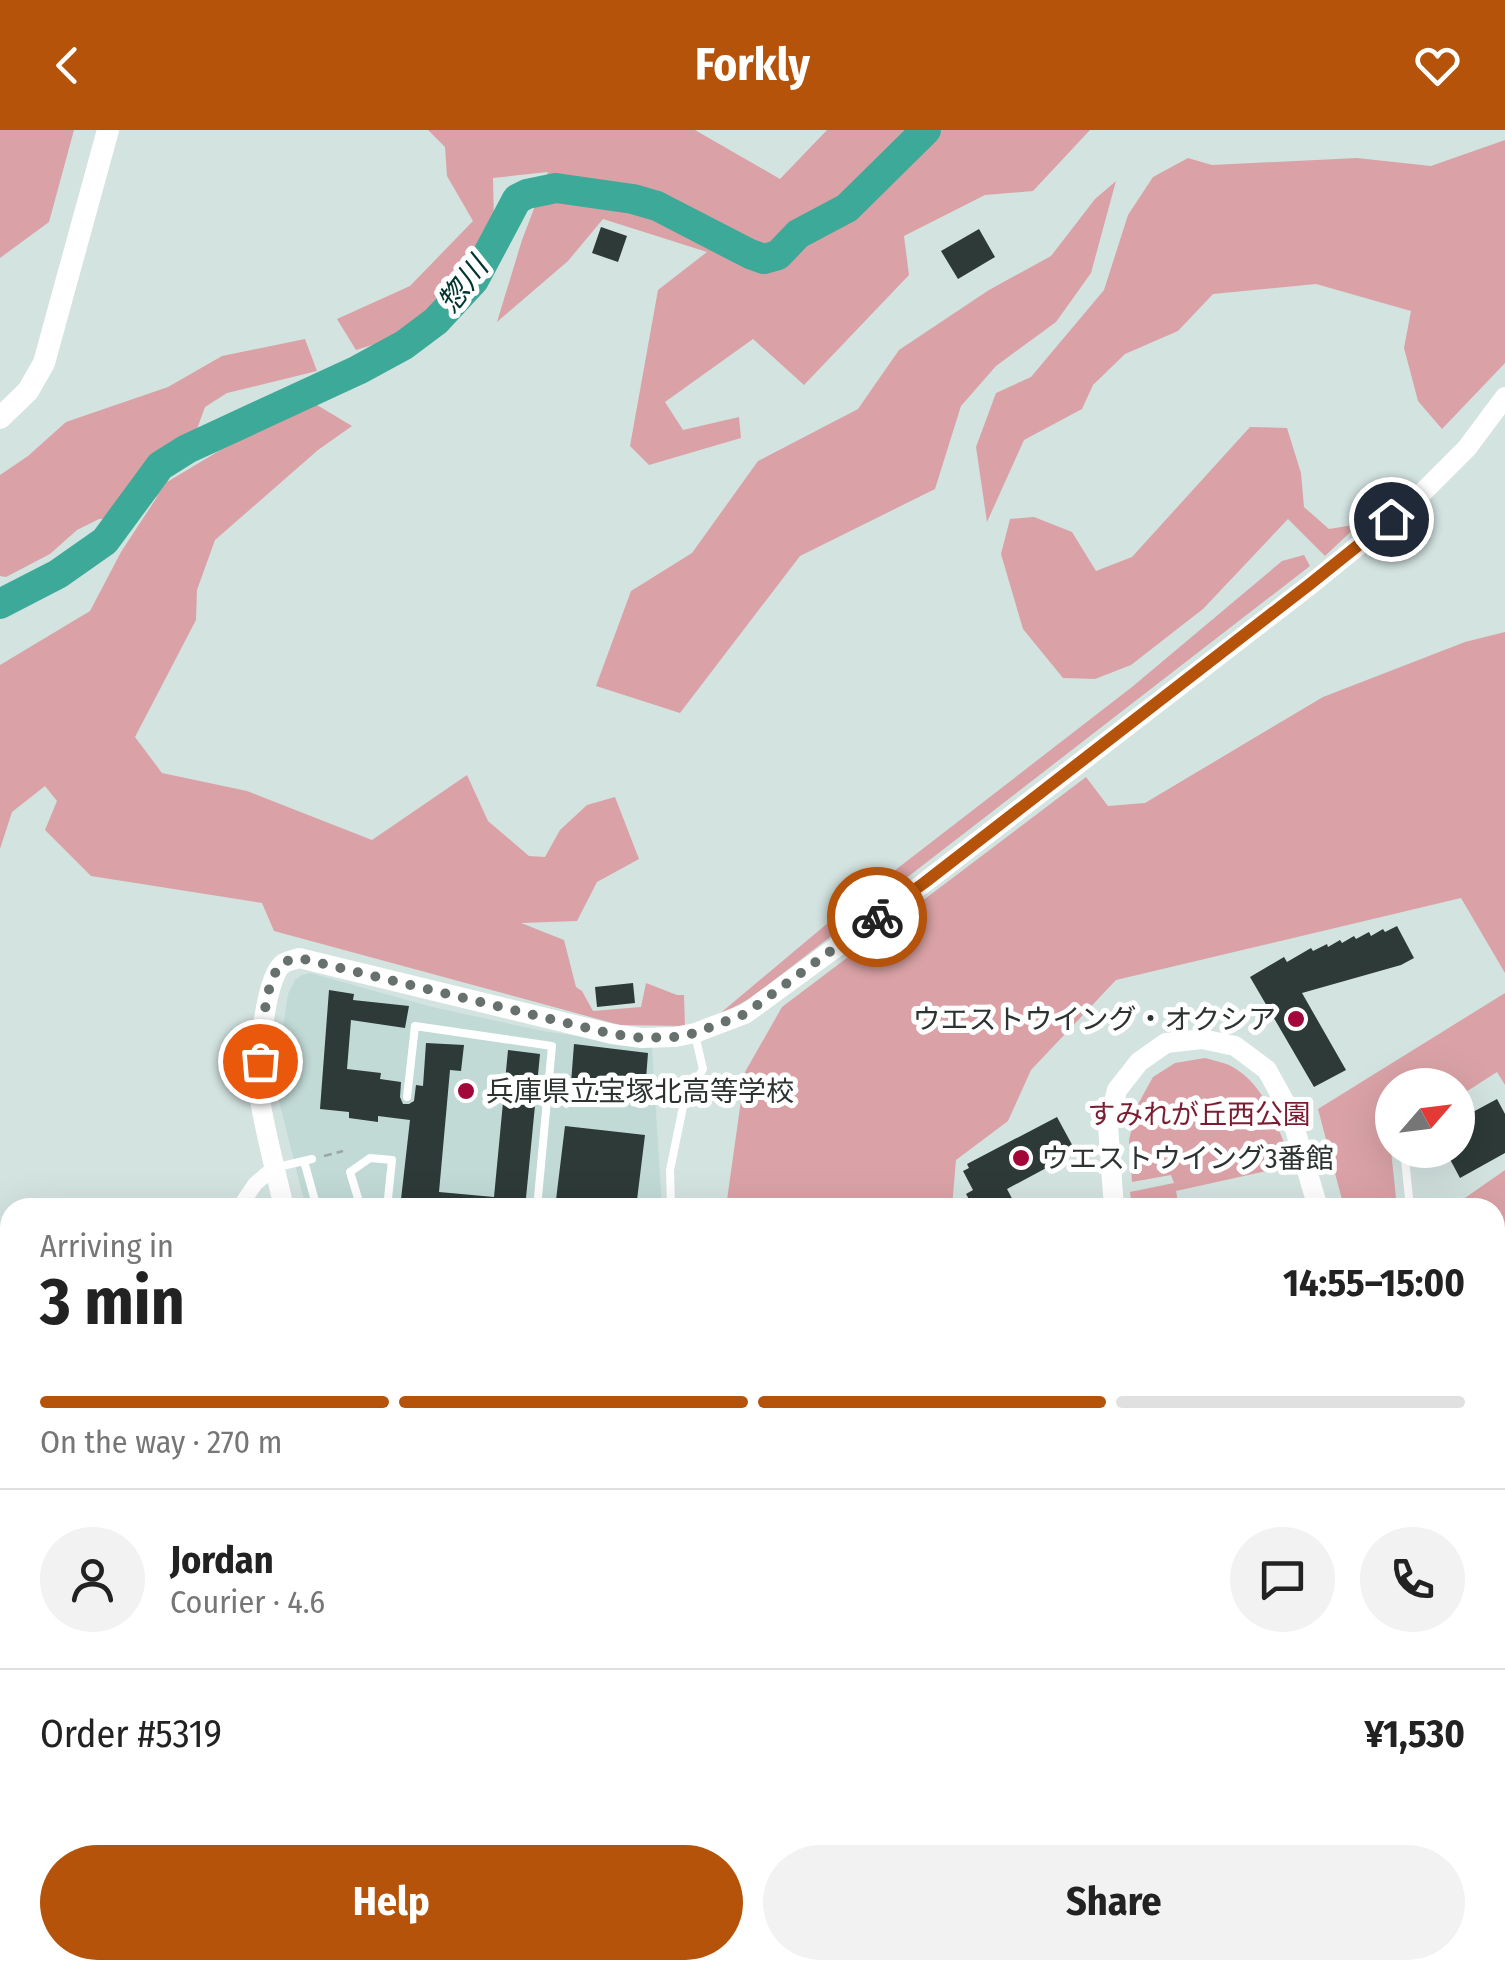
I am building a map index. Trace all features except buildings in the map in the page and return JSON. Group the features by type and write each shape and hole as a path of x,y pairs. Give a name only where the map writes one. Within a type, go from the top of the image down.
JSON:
{"main road":[{"path":"0,418 28,391 44,363 108,130"}],"street":[{"path":"282,1198 260,1096 260,1061 271,984 285,962 299,958 642,1038 695,1033 745,1014 908,894 1418,497 1467,448 1505,397"},
{"path":"1113,1198 1108,1126 1117,1090 1139,1062 1166,1043 1202,1038 1235,1046 1267,1070 1290,1112 1315,1198"},
{"path":"246,1198 255,1184 275,1168"}],"lane":[{"path":"407,1097 415,1026 552,1046 539,1198"},
{"path":"671,1198 670,1170 684,1102 703,1069 695,1033"},
{"path":"357,1198 350,1172 370,1158 392,1160 388,1198"},
{"path":"275,1168 308,1160 315,1198"},
{"path":"1406,1168 1409,1198"}],"path":[{"path":"308,1160 343,1151"}],"shaded area":[{"name":"兵庫県立宝塚北高等学校","path":"310,973 432,1007 543,1031 652,1047 661,1198 303,1198 279,1101 277,1067 288,994 302,975"}],"green space":[{"path":"0,130 74,130 49,222 0,258"},
{"path":"428,130 695,130 780,179 827,130 1090,130 1033,191 985,195 904,236 909,275 804,385 753,339 665,402 683,430 739,417 741,438 649,465 630,446 658,290 707,252 603,219 568,261 497,322 548,172 493,178 494,222 472,263 430,313 382,342 356,350 337,319 410,286 473,221 447,176 445,147"},
{"path":"1505,140 1505,363 1442,429 1418,401 1404,348 1411,311 1316,284 1213,294 1178,331 1125,354 1093,385 1082,409 1024,440 987,522 976,447 996,393 1031,377 1104,290 1128,215 1153,177 1188,158 1212,165 1357,158 1431,166"},
{"path":"1116,181 1091,273 1056,322 996,366 961,406 935,489 800,556 680,713 596,686 631,591 692,553 758,461 858,409 899,350 989,290 1051,256 1095,199"},
{"path":"305,339 317,371 227,393 205,407 167,482 312,402 352,426 318,450 215,540 197,590 196,620 135,737 162,773 247,791 372,840 467,775 488,821 529,856 545,857 560,830 587,805 615,797 639,859 597,882 577,921 521,923 564,940 576,987 593,1011 641,1007 646,983 684,995 685,1026 620,1025 274,931 262,903 91,876 45,830 57,801 45,786 12,812 0,849 0,665 90,611 121,552 159,494 138,517 99,519 77,530 50,554 6,577 0,576 0,475 66,422 168,387 222,356"},
{"path":"1250,427 1287,428 1301,473 1304,507 1329,529 1359,524 1325,556 1288,519 1203,609 1131,665 1095,679 1063,678 1023,629 1001,554 1010,519 1034,517 1072,532 1096,571 1132,557"},
{"path":"1304,555 1310,566 751,998 717,1016 841,912 1132,687 1282,561"},
{"path":"1505,632 1505,973 1461,898 1116,980 1031,1070 1008,1121 956,1160 953,1198 727,1198 745,1072 782,1007 1086,777 1108,806 1145,803 1323,697 1465,642"},
{"path":"1505,993 1505,1085 1497,1072 1475,1086 1475,1068 1384,1068"},
{"name":"すみれが丘西公園","path":"1205,1058 1240,1072 1266,1102 1287,1151 1292,1151 1296,1161 1289,1166 1176,1191 1177,1198 1131,1198 1130,1192 1174,1183 1171,1175 1132,1182 1129,1140 1137,1106 1153,1077 1175,1063"},
{"path":"1375,1074 1375,1168 1393,1168 1396,1198 1342,1198 1318,1109"},
{"path":"1505,1170 1505,1198 1465,1198"}],"waterway":[{"name":"惣川","path":"0,604 58,574 105,541 160,466 187,449 358,370 404,345 436,321 474,280 517,199 556,188 633,199 657,206 764,259 778,255 798,234 847,208 926,130"}],"way so far":[{"path":"260,1061 271,984 285,962 299,958 612,1034 675,1037 745,1014 877,917"}],"place":[{"name":"ウエストウイング・オクシア","path":"1296,1019"},
{"name":"兵庫県立宝塚北高等学校","path":"466,1091"},
{"name":"ウエストウイング3番館","path":"1021,1158"}],"route":[{"path":"877,917 1391,519"}]}
